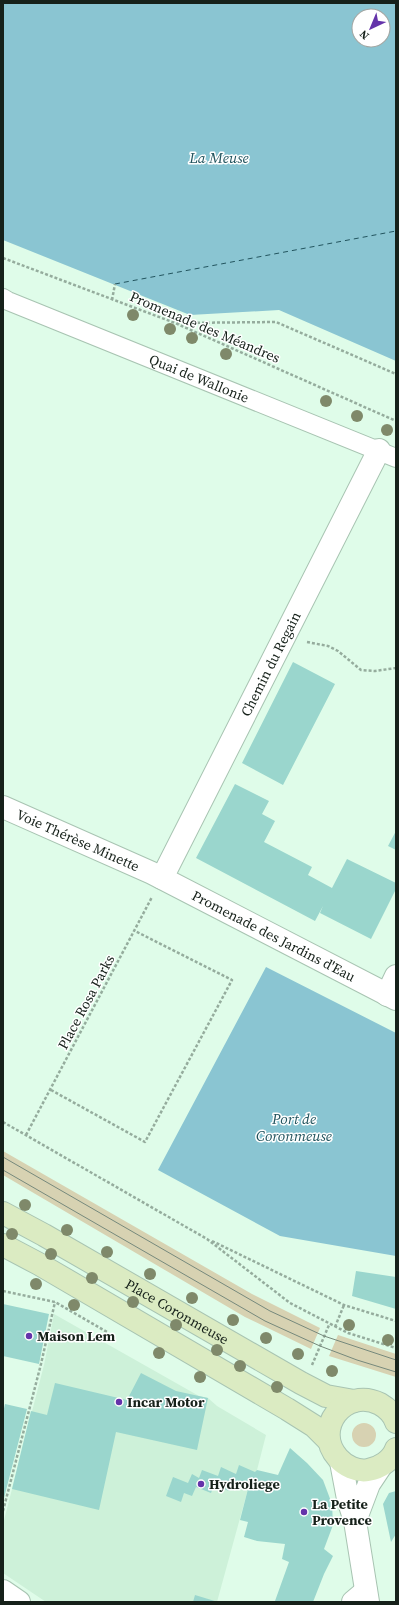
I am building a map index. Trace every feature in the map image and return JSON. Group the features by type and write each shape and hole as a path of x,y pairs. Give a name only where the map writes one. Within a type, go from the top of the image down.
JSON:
{"main road":[{"name":"Place Coronmeuse","path":"3,1214 44,1234 326,1396 354,1401 363,1399 372,1400 393,1412"},
{"name":"Place Coronmeuse","path":"3,1245 314,1426 328,1440 333,1452 341,1462"},
{"path":"328,1440 329,1427 334,1416 342,1406 354,1401"},
{"path":"341,1462 353,1468 367,1470 392,1457"}],"street":[{"name":"Quai de Wallonie","path":"3,298 387,454"},
{"name":"Chemin du Regain","path":"157,875 284,638 387,454"},
{"name":"Voie Thérèse Minette","path":"3,807 157,875"},
{"name":"Promenade des Jardins d'Eau","path":"157,875 393,990"},
{"path":"355,1521 369,1484 392,1457"},
{"path":"341,1462 348,1499 355,1521 363,1598"},
{"path":"3,1591 19,1602"}],"path":[{"name":"Promenade des Méandres","path":"3,258 175,324 396,421"},
{"path":"112,300 115,284"},
{"path":"175,324 276,322 396,374"},
{"path":"284,638 328,646 338,651 361,670 375,671 396,668"},
{"name":"Place Rosa Parks","path":"26,1135 135,931 157,875"},
{"path":"51,1090 145,1142 232,980 135,931"},
{"path":"3,1122 207,1239 344,1305 396,1321"},
{"path":"207,1239 290,1303 329,1325 348,1333 396,1348"},
{"path":"3,1291 55,1302 110,1334"},
{"path":"3,1511 41,1364 55,1302"},
{"path":"335,1327 344,1305"},
{"path":"301,1383 329,1325"}],"shaded area":[{"path":"3,1151 252,1294 320,1328 311,1349 245,1317 3,1175"},
{"path":"54,1314 199,1396 208,1398 217,1406 266,1435 257,1470 248,1489 217,1602 46,1602 3,1573 3,1524 44,1365"},
{"path":"338,1335 396,1354 396,1377 329,1356"},
{"path":"364,1423 369,1424 375,1430 375,1440 369,1446 364,1447 359,1446 353,1440 352,1435 353,1430 359,1424"}],"water":[{"name":"La Meuse","path":"3,3 396,3 396,361 279,310 190,315 3,240"},
{"name":"Port de Coronmeuse","path":"266,967 396,1033 396,1256 280,1236 158,1170"}],"building":[{"path":"293,662 335,684 283,785 242,763"},
{"path":"235,784 269,801 262,814 275,821 264,842 312,867 308,875 332,888 347,859 396,883 396,889 371,939 320,913 323,906 315,921 196,858"},
{"path":"396,831 396,850 388,846"},
{"path":"356,1271 396,1277 396,1309 352,1296"},
{"name":"Maison Lem","path":"3,1304 49,1314 39,1364 3,1356"},
{"path":"141,1373 176,1391 208,1398 197,1450 116,1432 99,1510 12,1489 31,1411 47,1415 55,1383 127,1400"},
{"path":"5,1404 27,1409 4,1498 3,1413"},
{"path":"290,1448 323,1480 332,1504 333,1525 324,1549 333,1556 313,1602 275,1601 289,1562 282,1559 285,1544 257,1541 244,1537 248,1522 240,1520 248,1489 233,1483 229,1491 214,1485 211,1493 196,1487 192,1496 184,1493 181,1502 166,1496 173,1477 188,1483 192,1474 199,1478 202,1470 218,1476 221,1467 236,1474 239,1465 255,1472 257,1470 278,1475"},
{"path":"396,1491 396,1534 391,1542 383,1504 389,1493"},
{"path":"195,1595 218,1602 193,1602"}],"ferry route":[{"path":"115,284 396,231"}],"tram line":[{"path":"3,1157 270,1311 324,1336 396,1360"},
{"path":"3,1170 265,1321 320,1346 357,1360 396,1372"}],"place":[{"name":"Maison Lem","path":"29,1336"},
{"name":"Incar Motor","path":"119,1402"},
{"name":"Hydroliege","path":"201,1484"},
{"name":"La Petite Provence","path":"304,1512"}]}
